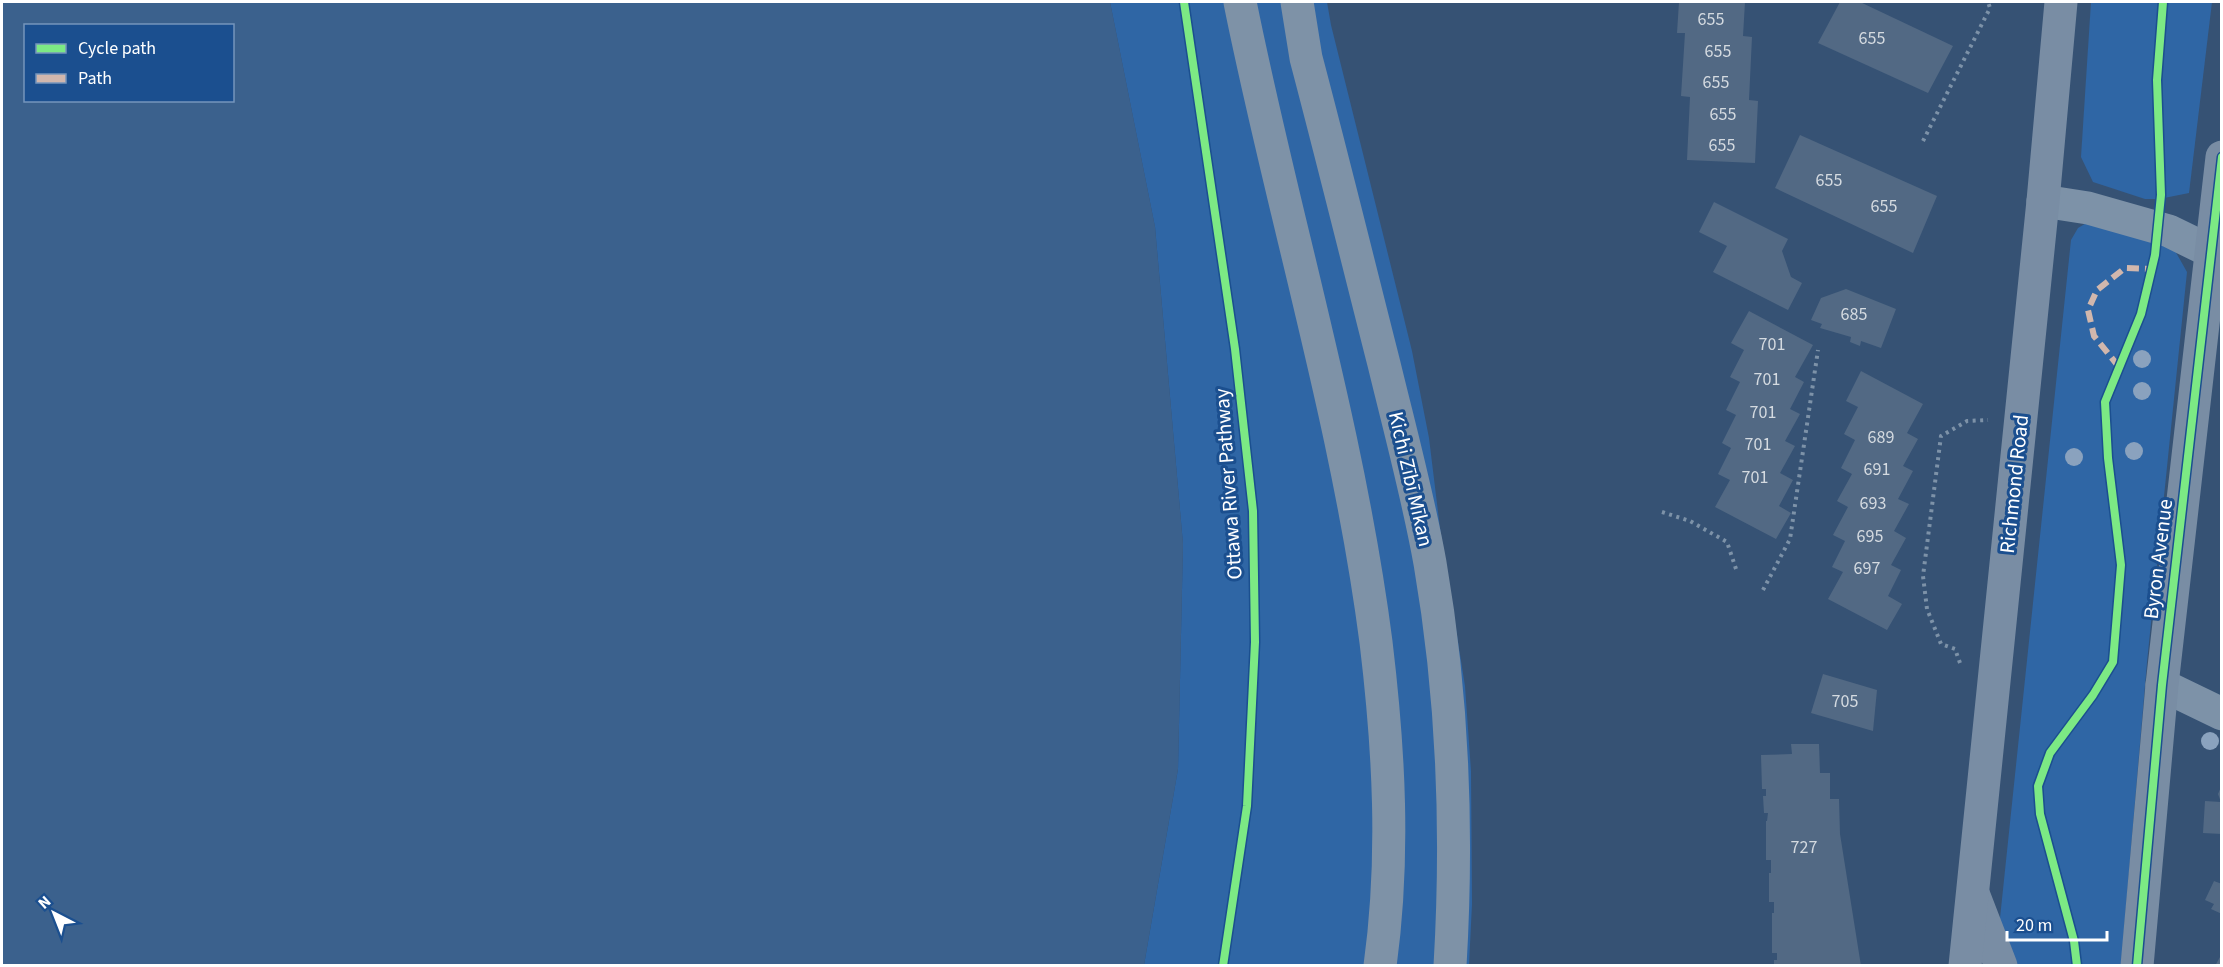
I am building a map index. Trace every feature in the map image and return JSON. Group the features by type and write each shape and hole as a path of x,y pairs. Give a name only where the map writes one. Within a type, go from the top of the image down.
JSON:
{"highway":[{"path":"1240,2 1275,160 1325,364 1349,474 1369,591 1383,700 1390,801 1387,916 1380,966"},
{"name":"Kichi Zībī Mīkan","path":"1297,2 1306,58 1395,408 1430,562 1447,696 1453,776 1454,907 1450,966"}],"main road":[{"name":"Richmond Road","path":"1965,966 2043,201 2061,2"},
{"name":"Byron Avenue","path":"2138,966 2162,685 2217,255 2222,157"},
{"path":"1972,892 2001,966"}],"street":[{"path":"2043,201 2088,208 2169,231 2217,255"},
{"path":"2162,685 2222,714"}],"path":[{"path":"1923,141 1990,8 1988,2"},
{"path":"1763,590 1790,539 1818,350"},
{"path":"1962,666 1954,650 1941,644 1927,609 1923,576 1941,436 1966,422 1991,420"},
{"path":"1662,512 1690,521 1727,542 1736,568"}],"shaded area":[{"path":"2,2 1110,2 1155,227 1183,544 1178,769 1144,965 2,965"},
{"path":"1110,2 1327,2 1412,351 1429,438 1440,528 1465,686 1471,771 1472,904 1469,965 1144,965 1178,769 1183,544 1155,227"},
{"path":"2091,2 2212,2 2189,193 2159,199 2145,199 2093,182 2081,157"},
{"path":"2088,222 2174,249 2187,272 2147,662 2121,965 1995,966 2071,240 2078,228"}],"building":[{"path":"1679,2 1745,2 1743,36 1752,37 1749,100 1758,101 1755,163 1687,160 1690,97 1681,96 1685,33 1677,33"},
{"path":"1840,2 1860,2 1953,46 1928,93 1818,43"},
{"path":"1800,135 1937,196 1913,253 1775,188"},
{"path":"1714,202 1788,239 1782,251 1791,277 1802,283 1788,310 1713,272 1727,246 1699,232"},
{"path":"1846,289 1896,309 1881,348 1861,341 1860,346 1850,342 1851,337 1820,328 1822,324 1811,320 1821,298"},
{"path":"1749,311 1813,345 1795,377 1804,382 1790,409 1800,414 1785,441 1795,446 1780,473 1793,480 1779,506 1791,513 1776,539 1715,507 1730,480 1718,474 1731,448 1722,443 1736,415 1726,410 1740,382 1730,377 1744,350 1731,343"},
{"path":"1861,371 1923,404 1907,433 1918,439 1903,466 1913,471 1898,499 1909,504 1894,531 1906,538 1891,565 1901,570 1888,596 1902,604 1887,630 1828,599 1843,572 1832,567 1845,541 1833,535 1848,507 1837,501 1852,474 1841,468 1855,440 1844,434 1858,407 1846,401"},
{"path":"1823,674 1877,690 1873,731 1811,713"},
{"path":"1791,744 1819,744 1820,773 1830,773 1830,799 1839,799 1840,834 1861,966 1774,966 1777,953 1772,953 1774,902 1769,902 1771,860 1766,860 1768,813 1764,813 1763,796 1766,796 1766,789 1762,789 1761,755 1792,754"},
{"path":"2221,787 2222,834 2203,833 2205,801 2221,802 2218,794"},
{"path":"2214,881 2222,884 2222,914 2211,909 2214,904 2205,900"},
{"path":"2220,957 2222,966 2215,966"}],"marked path":[{"path":"2119,367 2094,336 2088,310 2097,290 2125,268 2151,269"}],"cycle path":[{"name":"Ottawa River Pathway","path":"1184,2 1235,349 1253,511 1255,642 1247,806 1223,966"},
{"path":"2077,966 2074,941 2040,814 2038,786 2050,753 2093,695 2113,662 2121,565 2108,458 2105,402 2141,314 2155,255 2161,195 2157,80 2163,2"},
{"path":"2137,966 2162,685 2222,157"}]}
